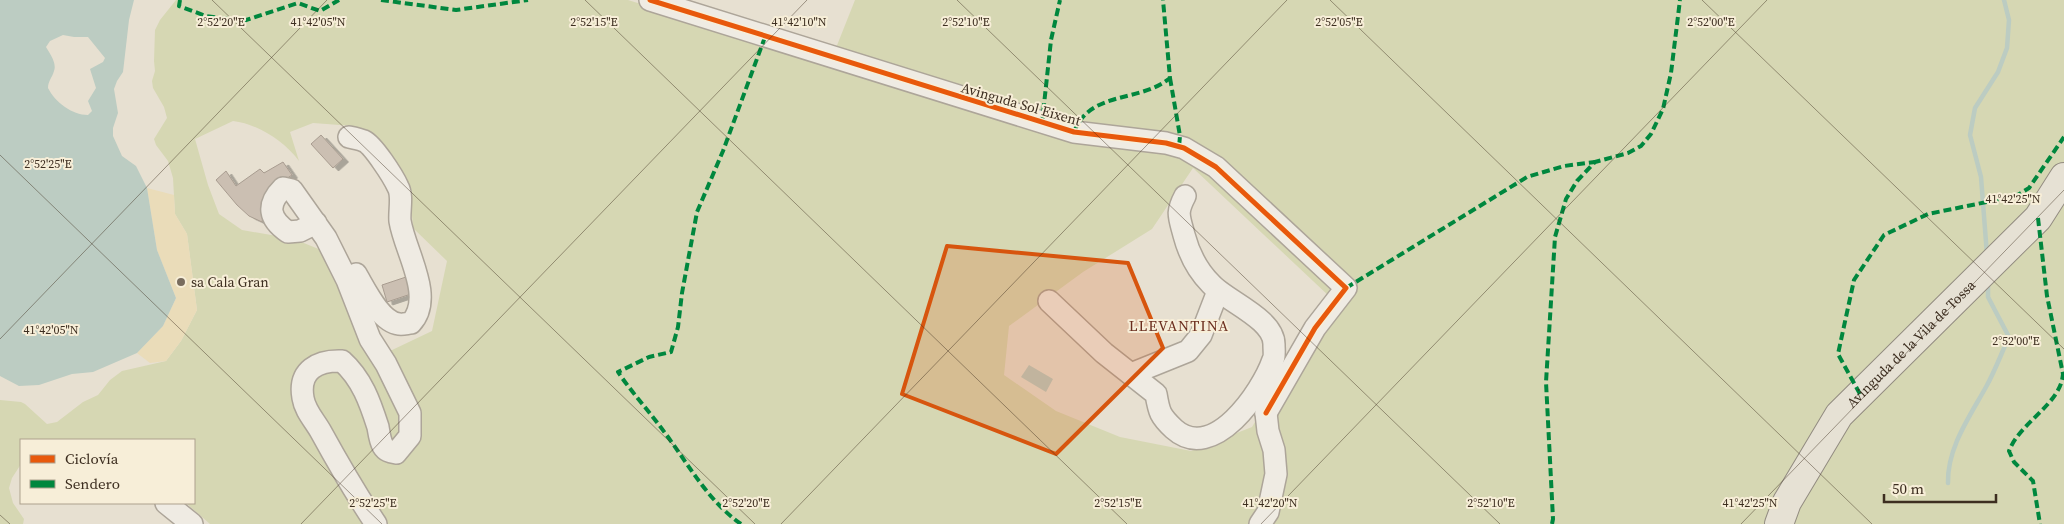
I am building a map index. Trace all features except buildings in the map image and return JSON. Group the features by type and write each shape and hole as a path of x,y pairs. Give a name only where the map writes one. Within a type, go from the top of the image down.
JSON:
{"main road":[{"name":"Avinguda de la Vila de Tossa","path":"1779,524 1787,502 1839,415 2038,218 2064,177"}],"street":[{"name":"Avinguda Sol Eixent","path":"650,0 1074,132 1166,143 1184,148 1216,167 1346,288 1315,328 1258,409"},
{"path":"328,243 343,255 370,298 384,316 398,324 411,323 418,316 422,301 415,269 400,221 399,188 376,152 365,141 349,137"},
{"path":"1185,196 1178,209 1187,248 1197,268 1218,291 1261,321 1274,341 1274,359 1258,409 1274,450 1276,474 1268,512 1260,524"},
{"path":"316,223 347,280 370,338 386,364 410,413 410,436 396,453 389,452 383,446 372,406 358,378 342,361 328,361 314,365 303,384 304,402 341,469 376,524"},
{"path":"1131,374 1188,351 1201,335 1218,291"},
{"path":"1049,301 1104,353 1156,394 1159,414 1176,431 1191,439 1211,436 1258,409"},
{"path":"167,504 192,524"}],"highlighted area":[{"path":"947,246 1128,263 1163,348 1056,454 902,394"}],"green space":[{"path":"176,0 628,0 830,63 855,0 2064,0 2064,524 210,524 187,504 195,504 195,439 20,439 20,466 12,478 9,488 13,503 24,519 23,524 0,524 0,400 21,402 47,424 57,422 83,402 98,395 110,380 122,371 166,361 181,341 197,310 187,234 175,214 173,178 168,161 156,145 154,139 167,118 164,107 153,88 152,81 155,71 155,30 160,20","holes":["233,121 261,130 278,140 299,161 290,132 313,123 353,126 368,134 410,190 413,228 447,261 432,331 390,351 321,250 294,239 242,230 219,214 208,185 195,139","1193,168 1330,297 1252,427 1191,451 1120,437 1056,411 1004,375 1009,326 1083,272 1152,229"]}],"sand":[{"name":"sa Cala Gran","path":"147,188 174,195 175,214 187,234 197,310 181,341 166,361 150,363 137,353 163,326 176,298 157,250"}],"shaded area":[{"path":"0,0 134,0 129,20 123,72 114,89 118,113 113,128 113,136 122,156 136,166 147,188 157,250 176,298 163,326 137,353 93,372 72,374 39,385 19,386 0,376","holes":["63,35 88,37 105,58 103,62 90,69 96,88 88,101 92,111 88,115 76,113 65,107 48,88 55,65 46,47 50,41"]},
{"path":"1029,365 1053,379 1046,392 1021,377"}],"waterway":[{"path":"1987,255 1981,177 1970,135 1975,108 1998,72 2007,48 2009,20 2004,0"},
{"path":"1948,483 1951,457 1955,445 1989,381 2009,337 1988,297 1988,283"}],"marked path":[{"path":"180,0 179,6 206,16 243,21 298,3 320,11 339,0"},
{"path":"381,0 456,10 528,0"},
{"path":"1042,123 1051,40 1060,0"},
{"path":"1074,132 1081,119 1092,109 1103,103 1158,86 1170,78 1163,0"},
{"path":"1552,524 1546,382 1555,237 1566,199 1577,181 1595,162 1628,153 1641,146 1651,134 1663,109 1671,73 1680,0"},
{"path":"741,524 729,515 709,494 618,372 649,357 671,352 678,327 682,293 697,212 723,151 765,37"},
{"path":"1170,78 1180,136 1179,147"},
{"path":"1860,394 1838,354 1854,280 1884,235 1928,214 2016,196 2029,188 2064,137"},
{"path":"1346,288 1527,177 1564,166 1595,162"},
{"path":"2038,218 2047,296 2063,374 2061,385 2055,395 2022,431 2009,451 2014,462 2033,481 2040,524"}],"cycle path":[{"path":"650,0 1074,132 1166,143 1184,148 1216,167 1346,288 1315,328 1266,413"}],"place":[{"name":"sa Cala Gran","path":"181,282"}],"district":[{"name":"LLEVANTINA","path":"1179,325"}]}
